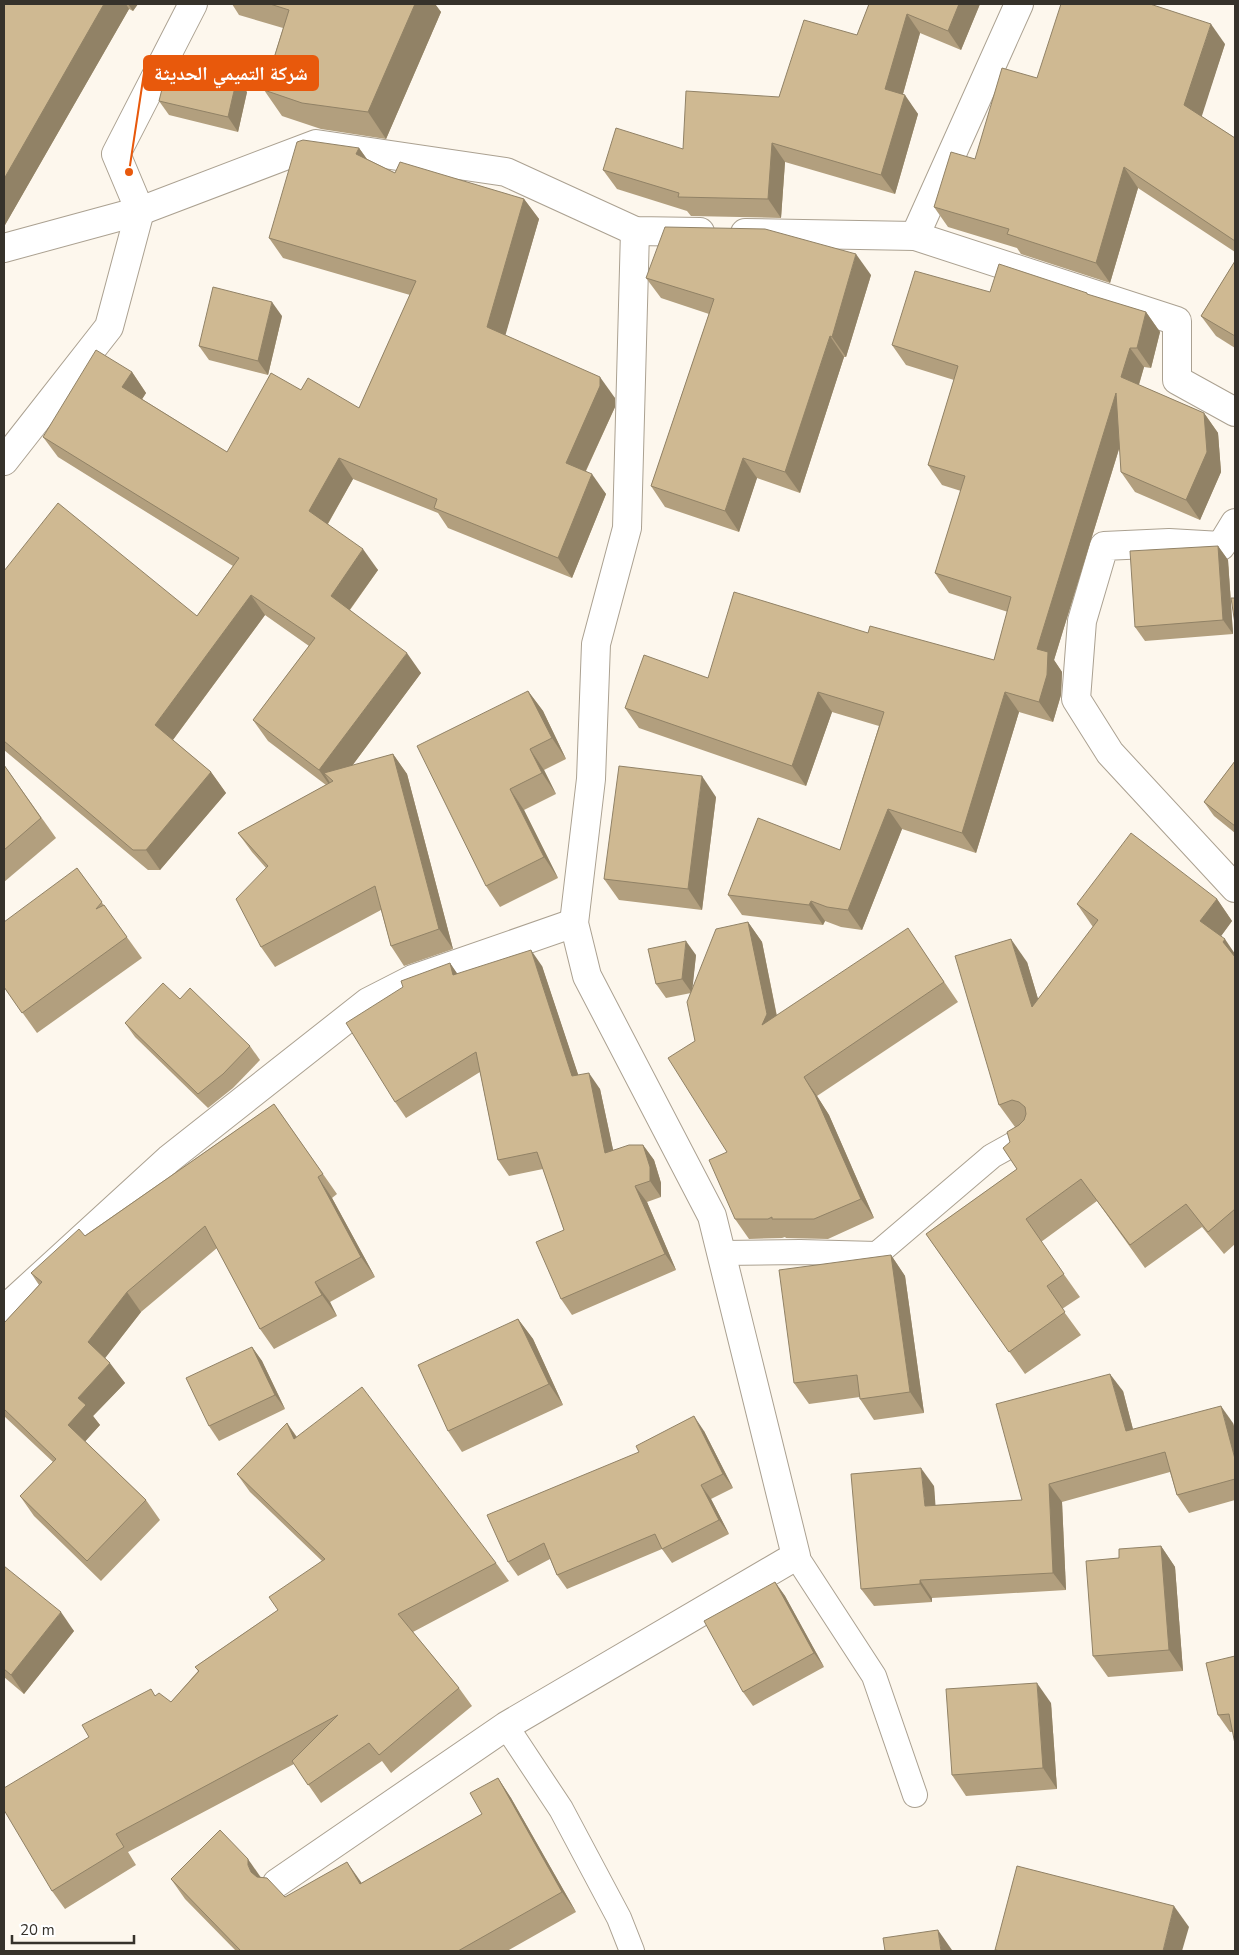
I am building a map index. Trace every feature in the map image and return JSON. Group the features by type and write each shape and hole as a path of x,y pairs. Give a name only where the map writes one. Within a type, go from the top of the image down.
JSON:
{"street":[{"path":"4,462 109,327 140,211 116,154 193,4"},
{"path":"915,236 1019,4"},
{"path":"4,248 140,211 316,144 506,172 635,231 915,236 1177,321 1177,380 1235,412"},
{"path":"277,1883 506,1726 796,1556 723,1253 712,1216 587,976 574,923 591,779 596,644 627,528 635,231"},
{"path":"1235,523 1221,546 1169,543 1104,546 1082,621 1076,699 1110,753 1235,888"},
{"path":"4,1310 169,1159 368,1002 413,979 574,923"}],"lane":[{"path":"723,1253 877,1254 992,1156 1028,1136"},
{"path":"796,1556 874,1676 915,1795"},
{"path":"506,1726 561,1809 619,1918 632,1951"}],"building":[{"path":"4,4 104,4 4,179"},
{"path":"270,4 415,4 368,112 302,103 264,90 289,10"},
{"path":"869,4 959,4 948,31 907,14 885,89 905,95 881,175 772,143 768,199 678,197 679,193 603,170 616,128 683,149 686,91 779,97 804,20 857,35"},
{"path":"1061,4 1150,4 1211,24 1184,105 1235,138 1235,241 1124,167 1096,263 1007,234 1009,229 934,207 951,152 975,159 1002,68 1037,78"},
{"path":"169,61 237,78 228,117 159,101"},
{"path":"303,140 359,148 356,154 395,173 400,162 524,199 487,327 600,377 600,386 566,463 592,474 558,558 434,508 437,499 339,458 309,511 363,549 331,596 407,653 319,770 253,720 315,638 251,595 155,725 211,772 146,850 133,850 4,741 4,571 58,503 197,616 239,558 43,437 96,350 132,372 122,387 227,452 271,373 301,390 308,378 359,408 416,281 269,238 297,142"},
{"path":"665,227 765,229 856,254 832,337 830,336 785,472 743,458 725,511 651,486 714,299 646,278"},
{"path":"1235,261 1235,336 1201,316"},
{"path":"999,264 1146,312 1137,348 1130,348 1121,377 1204,413 1207,452 1186,500 1121,472 1116,393 1037,649 1048,652 1047,675 1039,702 1005,692 962,833 888,809 848,910 827,907 811,901 809,905 728,895 758,818 840,850 884,712 818,692 792,766 625,708 644,655 708,678 734,592 868,633 870,626 994,660 1011,597 935,573 965,476 928,465 958,366 892,345 915,271 990,292"},
{"path":"213,287 272,302 258,361 199,346"},
{"path":"1218,546 1223,620 1135,627 1130,551"},
{"path":"1231,598 1235,598 1235,624"},
{"path":"528,691 552,738 530,749 542,773 510,789 544,857 486,886 417,746"},
{"path":"393,754 439,929 391,946 375,886 261,947 236,899 268,866 238,833 333,781 324,773"},
{"path":"1235,761 1235,826 1204,802"},
{"path":"4,765 41,818 4,850"},
{"path":"619,766 702,776 688,889 604,879"},
{"path":"1131,833 1217,899 1200,921 1225,939 1223,942 1235,957 1235,1209 1208,1232 1186,1204 1130,1245 1081,1179 1026,1219 1064,1274 1047,1286 1065,1312 1009,1352 926,1234 1017,1169 1003,1148 1010,1142 1007,1132 1019,1125 1024,1120 1026,1114 1025,1107 1019,1102 1012,1100 999,1105 955,956 1011,939 1032,1007 1098,920 1077,904"},
{"path":"77,868 102,902 96,909 104,905 127,937 22,1013 4,987 4,922"},
{"path":"748,922 767,1014 762,1025 908,928 944,982 804,1077 815,1095 861,1199 814,1219 772,1219 772,1217 768,1219 735,1219 709,1160 727,1152 668,1058 695,1041 687,1002 716,929"},
{"path":"686,941 682,979 656,984 648,949"},
{"path":"531,950 572,1076 589,1073 605,1153 629,1145 643,1145 650,1167 650,1181 635,1186 665,1254 561,1299 536,1242 564,1230 537,1152 498,1160 476,1052 395,1102 346,1023 403,987 401,981 450,963 453,975"},
{"path":"163,983 180,999 190,988 250,1046 223,1074 198,1094 125,1023"},
{"path":"274,1104 323,1174 318,1177 361,1257 315,1282 322,1295 260,1329 205,1226 127,1292 88,1342 110,1363 78,1398 86,1405 68,1425 146,1500 87,1561 20,1496 56,1459 4,1409 4,1323 42,1282 31,1273 79,1229 85,1236"},
{"path":"891,1255 910,1392 860,1399 857,1375 794,1383 779,1270"},
{"path":"518,1319 549,1384 448,1431 418,1365"},
{"path":"252,1347 275,1395 209,1426 186,1378"},
{"path":"1110,1374 1126,1431 1221,1406 1235,1459 1235,1479 1177,1495 1165,1452 1049,1484 1053,1573 920,1580 920,1584 861,1589 851,1474 921,1468 925,1506 1022,1500 996,1404"},
{"path":"362,1387 496,1563 398,1614 459,1688 379,1755 369,1743 308,1785 292,1761 338,1715 116,1834 124,1847 52,1891 4,1810 4,1788 89,1737 82,1725 151,1689 155,1696 159,1693 171,1702 199,1671 195,1667 278,1610 269,1597 325,1559 237,1474 287,1423 294,1439"},
{"path":"694,1416 723,1474 701,1485 719,1520 662,1549 655,1534 557,1575 544,1543 508,1562 487,1515 639,1452 636,1446"},
{"path":"1161,1546 1169,1650 1093,1656 1086,1561 1119,1558 1119,1549"},
{"path":"4,1566 61,1612 11,1675 4,1669"},
{"path":"775,1582 814,1653 743,1692 704,1621"},
{"path":"1235,1656 1235,1744 1229,1714 1218,1715 1206,1663"},
{"path":"1037,1683 1043,1768 952,1775 946,1689"},
{"path":"498,1778 562,1892 458,1951 241,1951 171,1879 220,1830 248,1859 251,1872 257,1877 267,1878 285,1897 347,1862 360,1884 482,1814 470,1793"},
{"path":"1017,1866 1174,1906 1163,1951 995,1950"},
{"path":"938,1930 941,1951 885,1951 883,1938"}],"place":[{"name":"شركة التميمي الحديثة","path":"129,172"}]}
